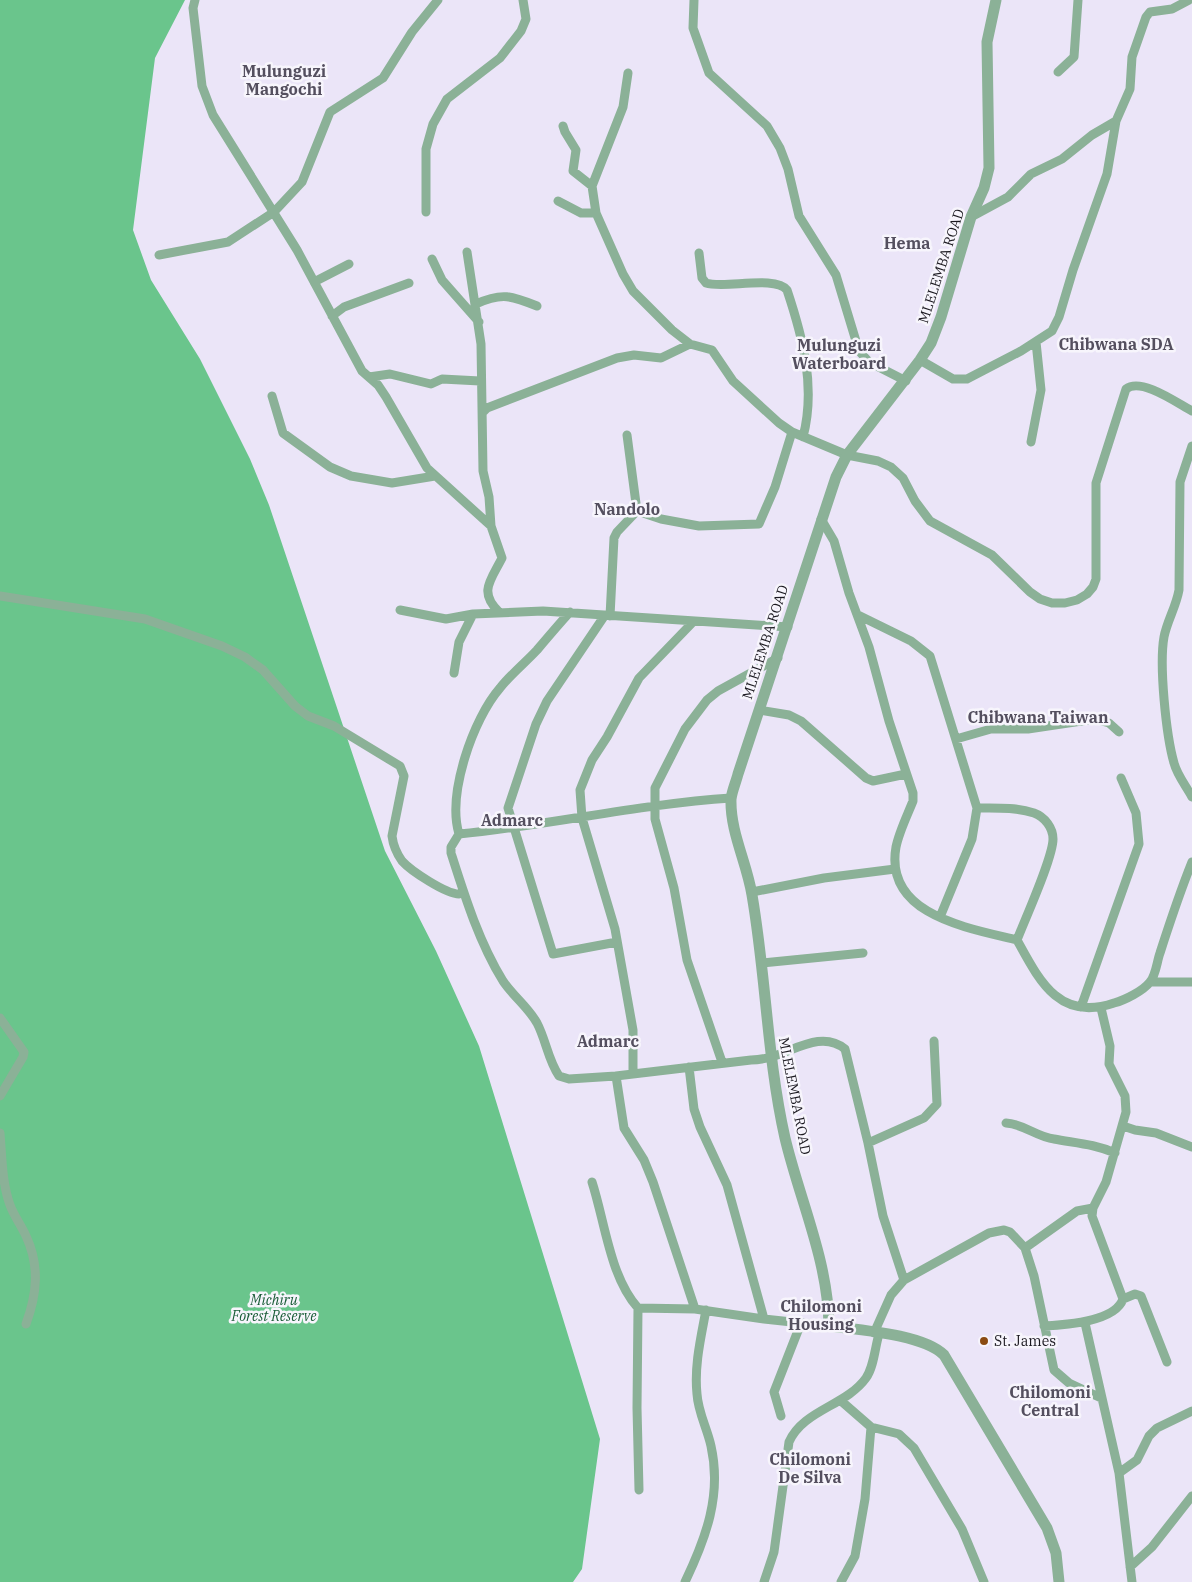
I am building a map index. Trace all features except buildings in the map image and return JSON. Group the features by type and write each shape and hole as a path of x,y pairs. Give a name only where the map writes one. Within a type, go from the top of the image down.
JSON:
{"street":[{"path":"194,0 193,8 203,92 213,115 274,212 362,371 386,398 418,455 427,468 491,526"},
{"path":"159,254 228,242 274,212 302,182 330,112 383,78 412,32 438,0"},
{"path":"426,212 426,149 433,124 447,99 500,58 521,31 526,19 522,0"},
{"path":"694,0 693,28 705,66 710,73 767,126 780,148 788,168 799,216 836,275 860,351 869,362 906,380"},
{"name":"MLELEMBA ROAD","path":"829,1326 825,1278 786,1139 770,1058 762,963 752,892 734,824 731,798 778,658 793,603 821,519 847,455 906,380 931,343 971,217 984,188 989,168 987,42 996,0"},
{"path":"1058,72 1074,57 1078,0"},
{"path":"920,360 949,377 962,380 1036,342 1052,331 1059,317 1072,270 1107,174 1116,121 1130,89 1132,57 1146,17 1156,10 1172,9 1189,0"},
{"path":"628,73 622,107 592,186 596,213 623,274 633,291 672,330 690,344 712,350 733,381 768,414 792,432 803,437 847,455 878,461 891,467 903,478 915,501 930,521 992,554 1040,599 1052,603 1064,603 1087,594 1093,587 1096,579 1096,483 1124,392 1133,385 1143,386 1192,411"},
{"path":"971,217 1008,197 1031,174 1057,162 1092,135 1116,121"},
{"path":"563,126 564,132 576,150 574,171 592,186"},
{"path":"558,201 581,213 596,213"},
{"path":"467,252 480,322 483,471 489,497 491,526 502,558 487,587 487,594 492,606 498,612"},
{"path":"699,253 702,278 706,283 722,285 760,283 782,286 787,290 799,334 809,383 810,407 803,437"},
{"path":"432,259 442,280 480,322"},
{"path":"314,282 349,264"},
{"path":"332,316 344,307 409,283"},
{"path":"476,304 497,297 512,296 537,306"},
{"path":"1031,442 1041,390 1036,342"},
{"path":"483,412 487,408 617,358 634,355 661,358 690,344"},
{"path":"369,377 390,374 431,384 442,379 480,381"},
{"path":"272,396 283,433 330,467 351,476 392,483 436,476"},
{"path":"637,512 661,519 699,526 759,524 775,488 792,432"},
{"path":"627,435 637,512"},
{"path":"1192,446 1180,482 1179,590 1177,603 1166,627 1162,650 1165,708 1172,755 1177,772 1192,797"},
{"path":"617,942 553,954 508,808 536,724 559,682 607,616 614,538 617,532 637,512"},
{"path":"821,519 834,541 913,792 913,801 896,845 895,869 898,884 906,896 940,918 972,930 1017,940 1042,984 1051,994 1064,1002 1081,1007 1101,1008 1125,999 1150,982 1192,982"},
{"path":"0,596 145,619 222,646 245,657 263,670 295,706 308,716 334,726 400,766 404,776 392,836 393,843 402,861 414,871 451,892 459,894 462,892"},
{"path":"400,610 446,619 498,612 570,612 693,622 788,626"},
{"path":"570,612 537,650 500,687 482,715 459,782 455,816 459,834 451,847 462,892 494,965 510,991 536,1022 559,1076 569,1079 616,1076 722,1062 770,1058 800,1045 820,1042 832,1042 845,1049 868,1143 883,1216 904,1280"},
{"path":"454,673 459,642 473,614"},
{"path":"858,616 911,641 927,653 932,661 977,808 972,839 940,918"},
{"path":"633,1073 633,1030 617,942 609,904 582,818 580,790 592,760 607,737 638,678 693,622"},
{"path":"722,1062 687,960 674,888 658,832 654,807 658,780 685,729 699,709 718,691 778,658"},
{"path":"759,710 789,715 801,721 848,765 866,778 873,781 906,774"},
{"path":"956,739 991,729 1028,729 1095,719 1110,723 1119,732"},
{"path":"1081,1007 1110,931 1139,844 1136,813 1122,778"},
{"path":"459,834 515,829 654,807 731,798"},
{"path":"977,808 1008,808 1035,813 1042,817 1051,829 1052,848 1017,940"},
{"path":"1150,982 1192,862"},
{"path":"752,892 824,878 895,869"},
{"path":"762,963 863,953"},
{"path":"1101,1008 1110,1046 1109,1064 1126,1102 1123,1126 1115,1153 1104,1188 1093,1208 1095,1229 1123,1299"},
{"path":"0,1018 24,1052 23,1057 0,1096"},
{"path":"868,1143 924,1118 937,1104 934,1041"},
{"path":"689,1067 694,1109 700,1127 727,1185 764,1319"},
{"path":"616,1076 624,1128 644,1160 653,1182 695,1308"},
{"path":"1006,1123 1016,1123 1052,1139 1101,1146 1115,1153"},
{"path":"1123,1126 1156,1133 1192,1147"},
{"path":"0,1133 6,1188 10,1204 25,1235 35,1264 36,1290 26,1324"},
{"path":"592,1182 618,1275 638,1308 637,1408 640,1490"},
{"path":"1025,1248 1076,1211 1093,1208"},
{"path":"764,1582 774,1552 789,1442 792,1434 803,1422 840,1400 866,1379 877,1333 891,1295 904,1280 939,1258 997,1231 1010,1232 1025,1248 1034,1276 1054,1370 1069,1383 1101,1398"},
{"path":"1044,1326 1085,1323 1112,1310 1121,1304 1123,1299 1135,1294 1141,1296 1167,1362"},
{"path":"638,1308 695,1308 764,1319 877,1333 920,1341 937,1348 944,1355 1047,1528 1056,1553 1059,1582"},
{"path":"685,1582 708,1527 715,1492 711,1446 697,1393 699,1349 706,1310"},
{"path":"1085,1323 1119,1473 1132,1582"},
{"path":"781,1416 774,1392 801,1324"},
{"path":"840,1400 871,1427 900,1434 914,1448 962,1529 984,1582"},
{"path":"1119,1473 1137,1460 1149,1436 1158,1428 1192,1411"},
{"path":"842,1582 855,1556 864,1499 871,1427"},
{"path":"1130,1567 1152,1547 1192,1496"}],"green space":[{"name":"Michiru Forest Reserve","path":"0,0 185,0 155,58 133,230 151,280 200,359 250,459 269,505 385,851 436,951 479,1046 600,1439 582,1569 573,1582 0,1582"}],"place":[{"name":"St. James","path":"984,1341"}],"district":[{"name":"Mulunguzi Mangochi","path":"284,80"},
{"name":"Hema","path":"907,243"},
{"name":"Chibwana SDA","path":"1116,344"},
{"name":"Mulunguzi Waterboard","path":"839,354"},
{"name":"Nandolo","path":"627,509"},
{"name":"Chibwana Taiwan","path":"1038,717"},
{"name":"Admarc","path":"512,820"},
{"name":"Admarc","path":"608,1041"},
{"name":"Chilomoni Housing","path":"821,1315"},
{"name":"Chilomoni Central","path":"1050,1401"},
{"name":"Chilomoni De Silva","path":"810,1468"}]}
